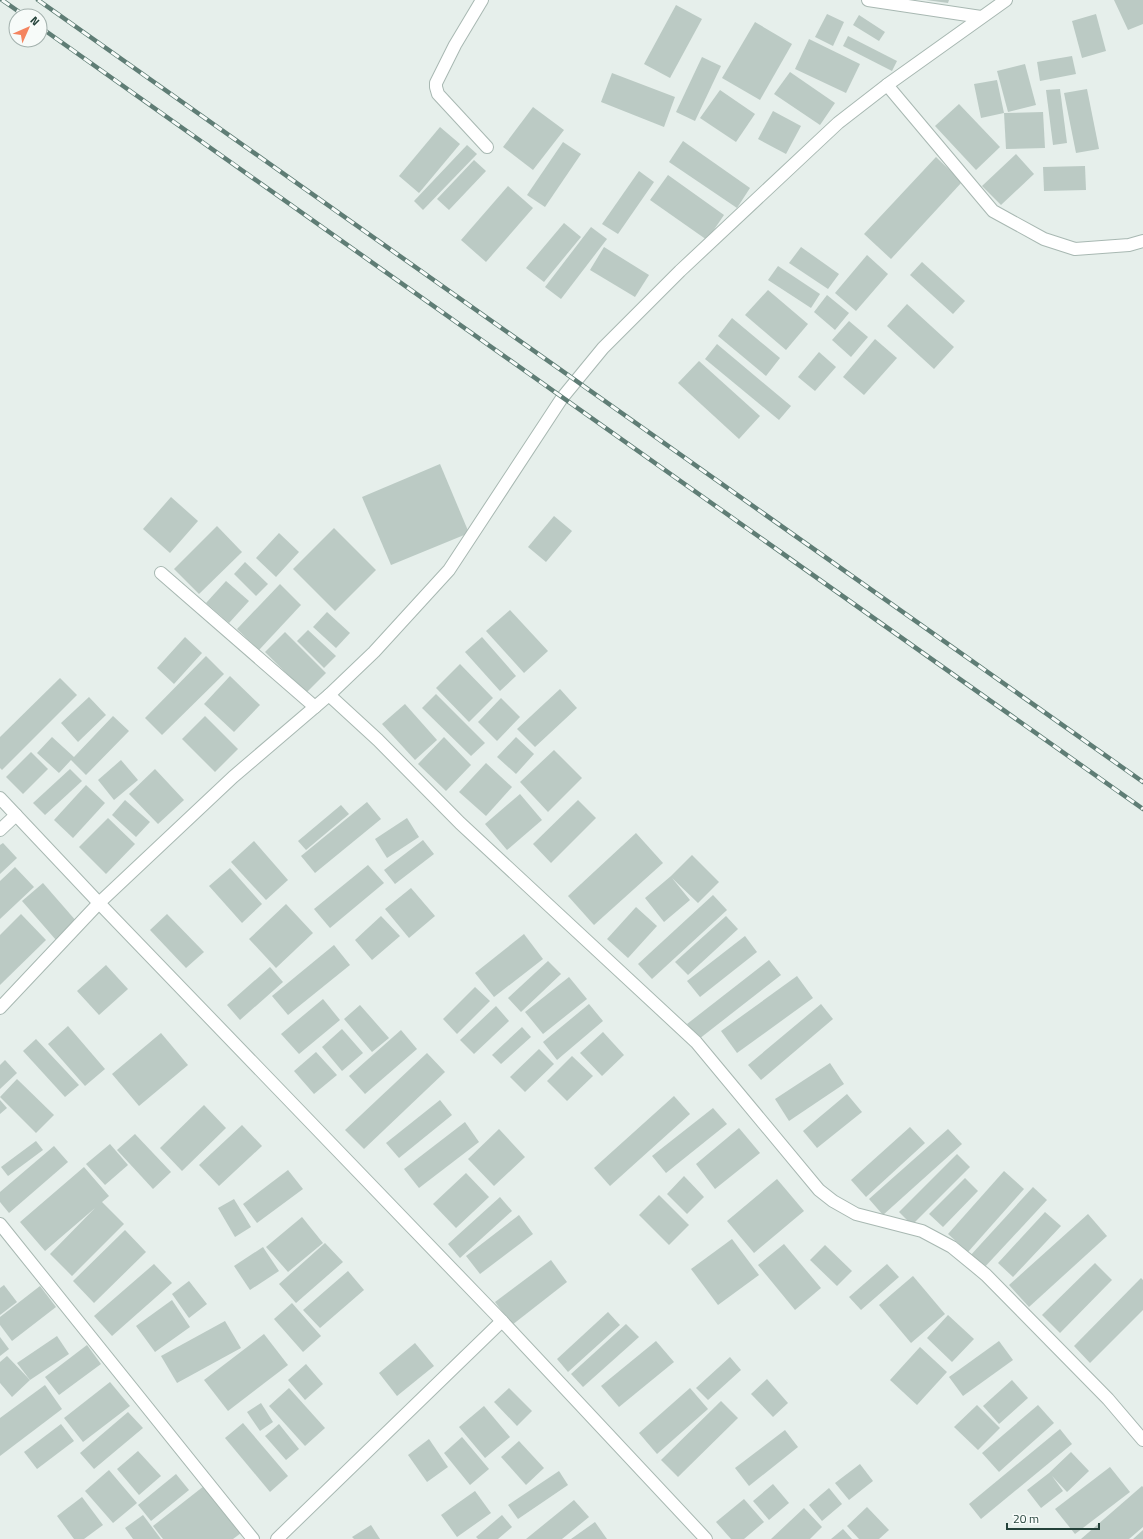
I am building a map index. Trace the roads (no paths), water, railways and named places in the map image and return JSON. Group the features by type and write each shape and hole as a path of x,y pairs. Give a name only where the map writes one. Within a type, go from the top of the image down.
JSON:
{"street":[{"path":"482,0 455,45 436,83 436,88 438,94 487,147"},
{"path":"868,0 981,17"},
{"path":"0,1008 99,903 233,777 329,695 374,652 449,570 562,398 603,348 680,271 838,124 887,85 1006,0"},
{"path":"887,85 993,210 1044,239 1075,249 1129,245 1143,241"},
{"path":"161,573 315,707"},
{"path":"329,695 378,740 460,823 696,1042 819,1190 833,1201 856,1214 922,1231 952,1247 986,1275 1108,1399 1143,1440"},
{"path":"0,798 99,903 502,1321 706,1539"},
{"path":"0,830 16,815"},
{"path":"0,1224 253,1539"},
{"path":"277,1539 502,1321"}],"railway":[{"path":"2,0 14,8"},
{"path":"38,0 1143,782"},
{"path":"48,33 1143,809"}]}
